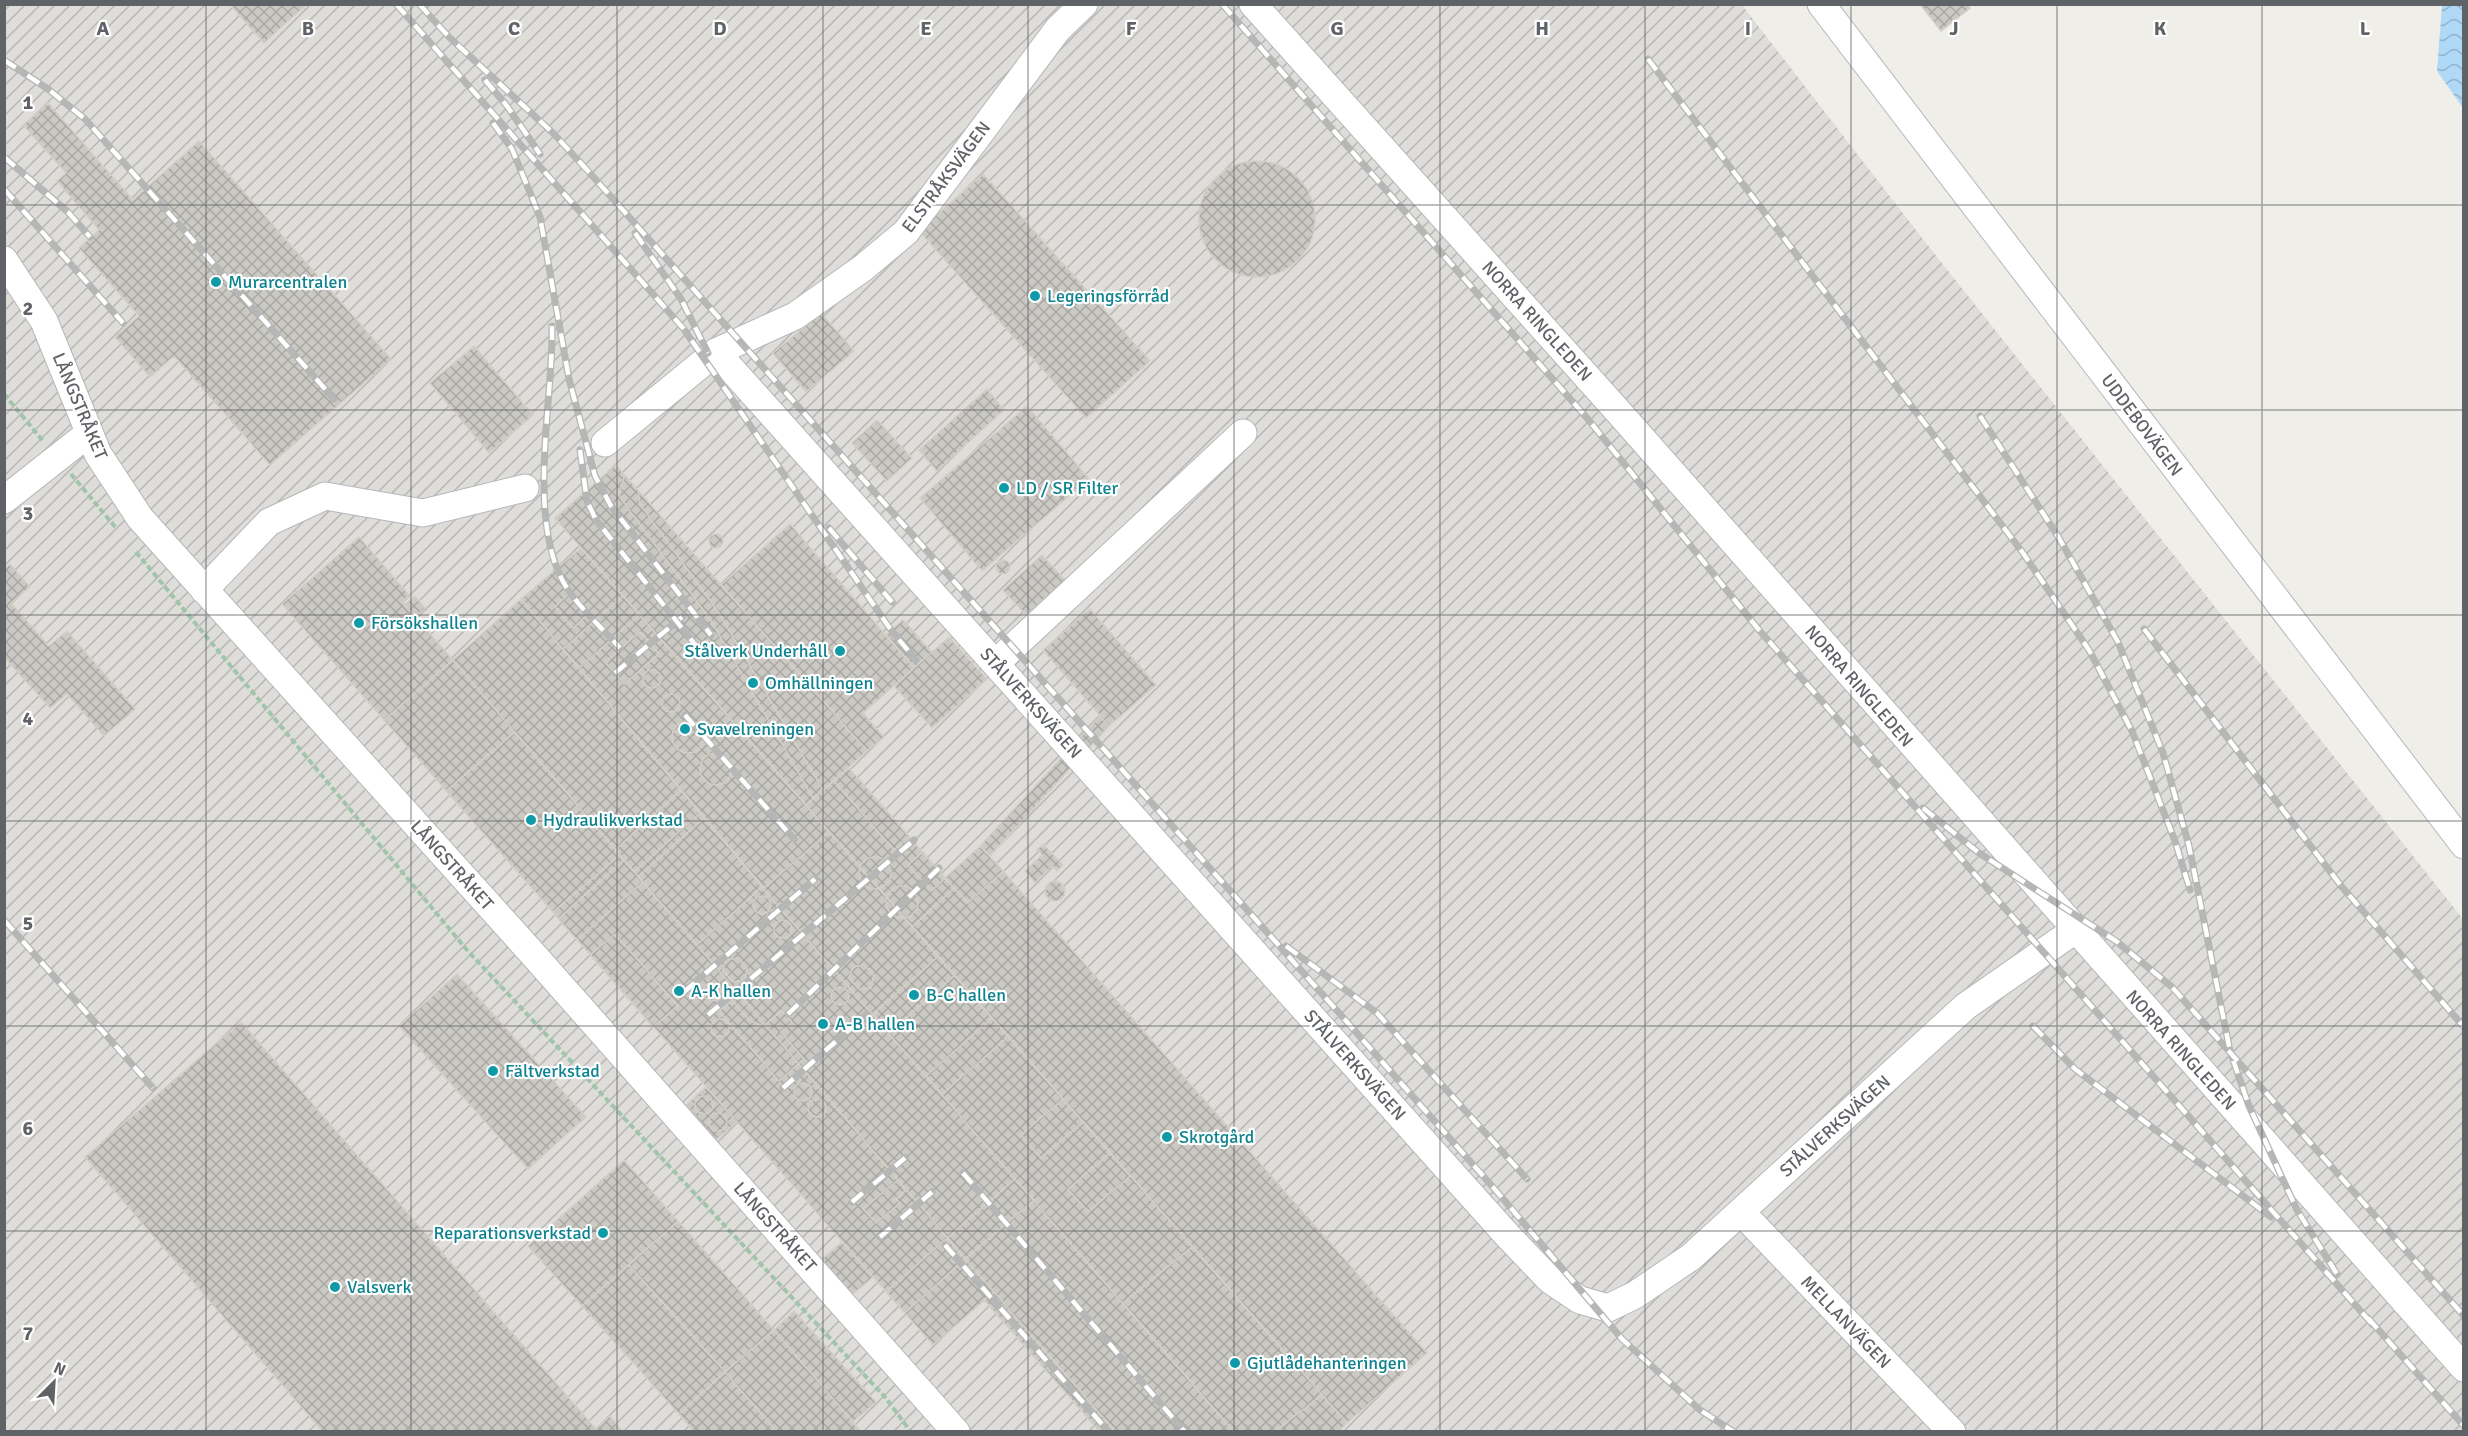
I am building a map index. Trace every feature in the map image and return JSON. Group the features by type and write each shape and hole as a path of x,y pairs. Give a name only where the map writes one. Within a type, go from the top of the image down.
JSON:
{"street":[{"name":"ELSTRÅKSVÄGEN","path":"605,443 716,352 795,316 863,268 906,231 1058,29 1084,4"},
{"name":"NORRA RINGLEDEN","path":"1253,4 1623,417 2463,1368"},
{"name":"UDDEBOVÄGEN","path":"1821,4 2463,845"},
{"name":"LÅNGSTRÅKET","path":"4,260 44,321 98,454 140,518 539,961 956,1431"},
{"name":"STÅLVERKSVÄGEN","path":"716,352 1507,1235 1550,1280 1580,1300 1608,1308 1635,1295 1691,1257 1966,1006 2075,930"},
{"path":"4,500 89,433"},
{"path":"996,663 1243,433"},
{"path":"204,590 269,522 325,496 423,513 525,488"},
{"name":"MELLANVÄGEN","path":"1741,1212 1952,1431"}],"path":[{"path":"4,394 50,449"},
{"path":"65,467 118,531"},
{"path":"133,549 467,950 877,1388 911,1431"}],"shaded area":[{"path":"5,5 1742,5 1922,238 2463,919 2463,1431 5,1432"}],"water":[{"path":"2442,5 2463,5 2463,108 2437,71"}],"building":[{"path":"235,4 306,5 264,43 232,7"},
{"path":"1920,4 1967,4 1970,8 1941,31"},
{"name":"Murarcentralen","path":"48,103 133,200 199,141 391,359 270,465 174,356 150,377 115,337 139,316 79,248 99,230 57,181 66,173 23,125"},
{"path":"1257,161 1279,166 1298,178 1310,197 1315,219 1310,241 1298,260 1279,272 1257,277 1235,272 1216,260 1204,241 1199,219 1204,197 1216,178 1235,166"},
{"name":"Legeringsförråd","path":"983,174 1150,361 1086,418 919,231"},
{"path":"821,313 854,351 806,392 773,353"},
{"path":"474,346 533,415 489,453 430,383"},
{"path":"987,389 1004,410 937,471 919,450"},
{"name":"LD / SR Filter","path":"1027,406 1089,479 982,571 920,498"},
{"path":"877,420 912,458 887,481 852,443"},
{"name":"Omhällningen","path":"616,465 867,751 806,805 555,518"},
{"path":"625,475 638,490 640,504 719,613 823,790 813,798 710,619 621,499 619,494"},
{"name":"Stålverk Underhåll","path":"790,524 914,668 863,713 884,737 867,751 721,585"},
{"path":"716,534 721,536 723,541 721,546 716,548 711,546 709,541 711,536"},
{"name":"Försökshallen","path":"359,537 409,595 402,602 453,660 384,720 282,604"},
{"name":"B-C hallen","path":"581,548 1347,1423 1338,1432 1234,1432 762,887 521,599"},
{"name":"Svavelreningen","path":"581,548 829,832 764,888 521,599"},
{"path":"1042,555 1065,580 1026,615 1003,590"},
{"path":"1003,560 1008,562 1010,567 1008,572 1003,574 998,572 996,567 998,562"},
{"path":"10,564 30,587 11,603 49,646 67,631 135,709 104,736 67,694 50,708 4,657 4,569"},
{"path":"570,593 589,613 573,628 555,607"},
{"path":"415,596 425,608 415,617 404,605"},
{"path":"623,596 639,615 579,668 563,649"},
{"name":"A-B hallen","path":"521,599 762,887 1234,1432 1116,1432 453,660"},
{"path":"1090,609 1156,685 1109,726 1043,650"},
{"path":"903,620 932,652 914,668 886,634"},
{"path":"640,632 659,654 624,684 605,662"},
{"path":"949,637 987,679 932,728 894,686"},
{"name":"A-K hallen","path":"453,660 994,1292 933,1345 384,720"},
{"path":"648,670 656,670 661,675 659,686 648,688 643,683 643,675"},
{"path":"667,694 675,694 680,699 678,710 667,712 662,707 662,699"},
{"path":"1100,716 1109,726 990,856 980,846"},
{"path":"688,721 699,726 704,737 699,748 688,753 677,748 672,737 677,726"},
{"name":"Hydraulikverkstad","path":"515,732 620,855 553,912 446,791"},
{"path":"716,753 727,758 732,769 727,780 716,785 705,780 700,769 705,758"},
{"path":"849,768 954,888 912,927 806,805"},
{"path":"849,768 909,836 894,850 834,781"},
{"path":"681,790 700,813 634,872 615,850"},
{"path":"704,818 762,887 697,945 638,877"},
{"path":"1043,844 1063,865 1057,871 1053,866 1035,883 1025,871 1042,855 1037,850"},
{"path":"980,846 1003,871 968,903 945,878"},
{"path":"923,852 945,878 932,891 908,865"},
{"path":"875,857 886,862 891,873 886,884 875,889 864,884 859,873 864,862"},
{"path":"624,860 643,882 577,940 558,919"},
{"name":"Skrotgård","path":"1003,871 1427,1353 1347,1423 912,927 954,888 968,903"},
{"path":"1055,881 1062,884 1065,891 1062,898 1055,901 1048,898 1045,891 1048,884"},
{"path":"902,886 913,891 918,902 913,913 902,918 891,913 886,902 891,891"},
{"path":"758,896 766,896 771,901 769,912 758,914 753,909 753,901"},
{"path":"779,920 787,920 792,925 790,936 779,938 774,933 774,925"},
{"path":"615,934 678,1006 653,1027 590,955"},
{"path":"938,957 955,975 889,1033 873,1014"},
{"path":"738,958 747,968 745,980 733,982 723,970 726,960"},
{"path":"864,965 874,975 871,988 859,989 849,978 853,967"},
{"name":"Fältverkstad","path":"457,974 586,1117 528,1169 399,1026"},
{"path":"708,983 716,983 721,988 719,999 708,1001 703,996 703,988"},
{"path":"836,987 844,987 849,992 847,1003 836,1005 831,1000 831,992"},
{"path":"732,1000 750,1021 764,1026 782,1010 792,1022 781,1032 804,1059 779,1081 719,1011"},
{"path":"992,1018 1008,1037 942,1094 926,1076"},
{"path":"716,1019 724,1019 729,1024 727,1035 716,1037 711,1032 711,1024"},
{"name":"Valsverk","path":"241,1022 596,1429 610,1416 623,1432 323,1432 85,1157"},
{"path":"799,1083 807,1083 812,1088 810,1099 799,1101 794,1096 794,1088"},
{"path":"706,1087 737,1122 716,1140 686,1105"},
{"path":"700,1096 708,1096 713,1101 711,1112 700,1114 695,1109 695,1101"},
{"path":"813,1099 821,1099 826,1104 824,1115 813,1117 808,1112 808,1104"},
{"path":"1063,1099 1083,1122 1041,1158 1021,1135"},
{"path":"714,1113 722,1113 727,1118 725,1129 714,1131 709,1126 709,1118"},
{"path":"1110,1153 1130,1176 1088,1212 1068,1189"},
{"name":"Reparationsverkstad","path":"624,1160 678,1221 582,1306 528,1246"},
{"path":"1015,1179 1034,1200 965,1259 947,1238"},
{"path":"898,1180 906,1190 896,1199 900,1203 876,1223 863,1209"},
{"path":"678,1221 774,1330 725,1372 629,1265"},
{"path":"947,1238 965,1259 905,1313 886,1292"},
{"path":"842,1242 873,1277 852,1295 821,1260"},
{"name":"Gjutlådehanteringen","path":"1192,1247 1347,1423 1338,1432 1234,1432 1123,1303"},
{"path":"629,1265 725,1372 679,1414 582,1306"},
{"path":"994,1292 1116,1432 1100,1432 984,1300"},
{"path":"794,1311 876,1402 853,1422 774,1330"},
{"path":"774,1330 861,1432 777,1432 725,1372"},
{"path":"725,1372 777,1432 694,1432 679,1414"},
{"path":"1322,1395 1347,1423 1338,1432 1274,1432"}],"railway":[{"path":"396,4 683,328 891,630 916,660"},
{"path":"419,4 450,38 553,133 586,169"},
{"path":"1222,4 1587,418 1759,630 2373,1325"},
{"path":"1648,59 2023,553 2089,650 2132,731 2175,841 2190,890"},
{"path":"4,60 48,89 85,119 334,399"},
{"path":"485,80 507,106 540,154"},
{"path":"493,123 512,149 540,217 569,379 595,476 611,506 711,635"},
{"path":"4,157 68,212 90,237"},
{"path":"580,162 1340,1014 1499,1194 1622,1339 1700,1410 1734,1432"},
{"path":"4,189 123,323"},
{"path":"635,233 681,299 708,353"},
{"path":"552,326 544,464 544,501 548,536 556,567 571,594 620,648"},
{"path":"1980,416 2059,538 2118,642 2163,753 2189,846 2230,1051 2249,1106 2297,1210 2337,1274"},
{"path":"580,450 587,501 596,520 697,647"},
{"path":"829,528 892,602"},
{"path":"615,673 682,617"},
{"path":"2144,629 2342,887 2464,1027"},
{"path":"685,715 794,839"},
{"path":"1923,808 1979,853 2116,941 2172,987 2464,1316"},
{"path":"708,1015 914,840"},
{"path":"788,1014 939,868"},
{"path":"684,992 815,879"},
{"path":"4,920 153,1088"},
{"path":"1286,946 1377,1013 1527,1179"},
{"path":"783,1088 867,1014"},
{"path":"2033,1026 2075,1069 2271,1217"},
{"path":"852,1202 905,1158"},
{"path":"963,1173 1185,1432"},
{"path":"880,1237 932,1192"},
{"path":"945,1245 1109,1432"},
{"path":"2368,1318 2464,1426"}],"place":[{"name":"Murarcentralen","path":"216,282"},
{"name":"Legeringsförråd","path":"1035,296"},
{"name":"LD / SR Filter","path":"1004,488"},
{"name":"Försökshallen","path":"359,623"},
{"name":"Stålverk Underhåll","path":"840,651"},
{"name":"Omhällningen","path":"753,683"},
{"name":"Svavelreningen","path":"685,729"},
{"name":"Hydraulikverkstad","path":"531,820"},
{"name":"A-K hallen","path":"679,991"},
{"name":"B-C hallen","path":"914,995"},
{"name":"A-B hallen","path":"823,1024"},
{"name":"Fältverkstad","path":"493,1071"},
{"name":"Skrotgård","path":"1167,1137"},
{"name":"Reparationsverkstad","path":"603,1233"},
{"name":"Valsverk","path":"335,1287"},
{"name":"Gjutlådehanteringen","path":"1235,1363"}]}
